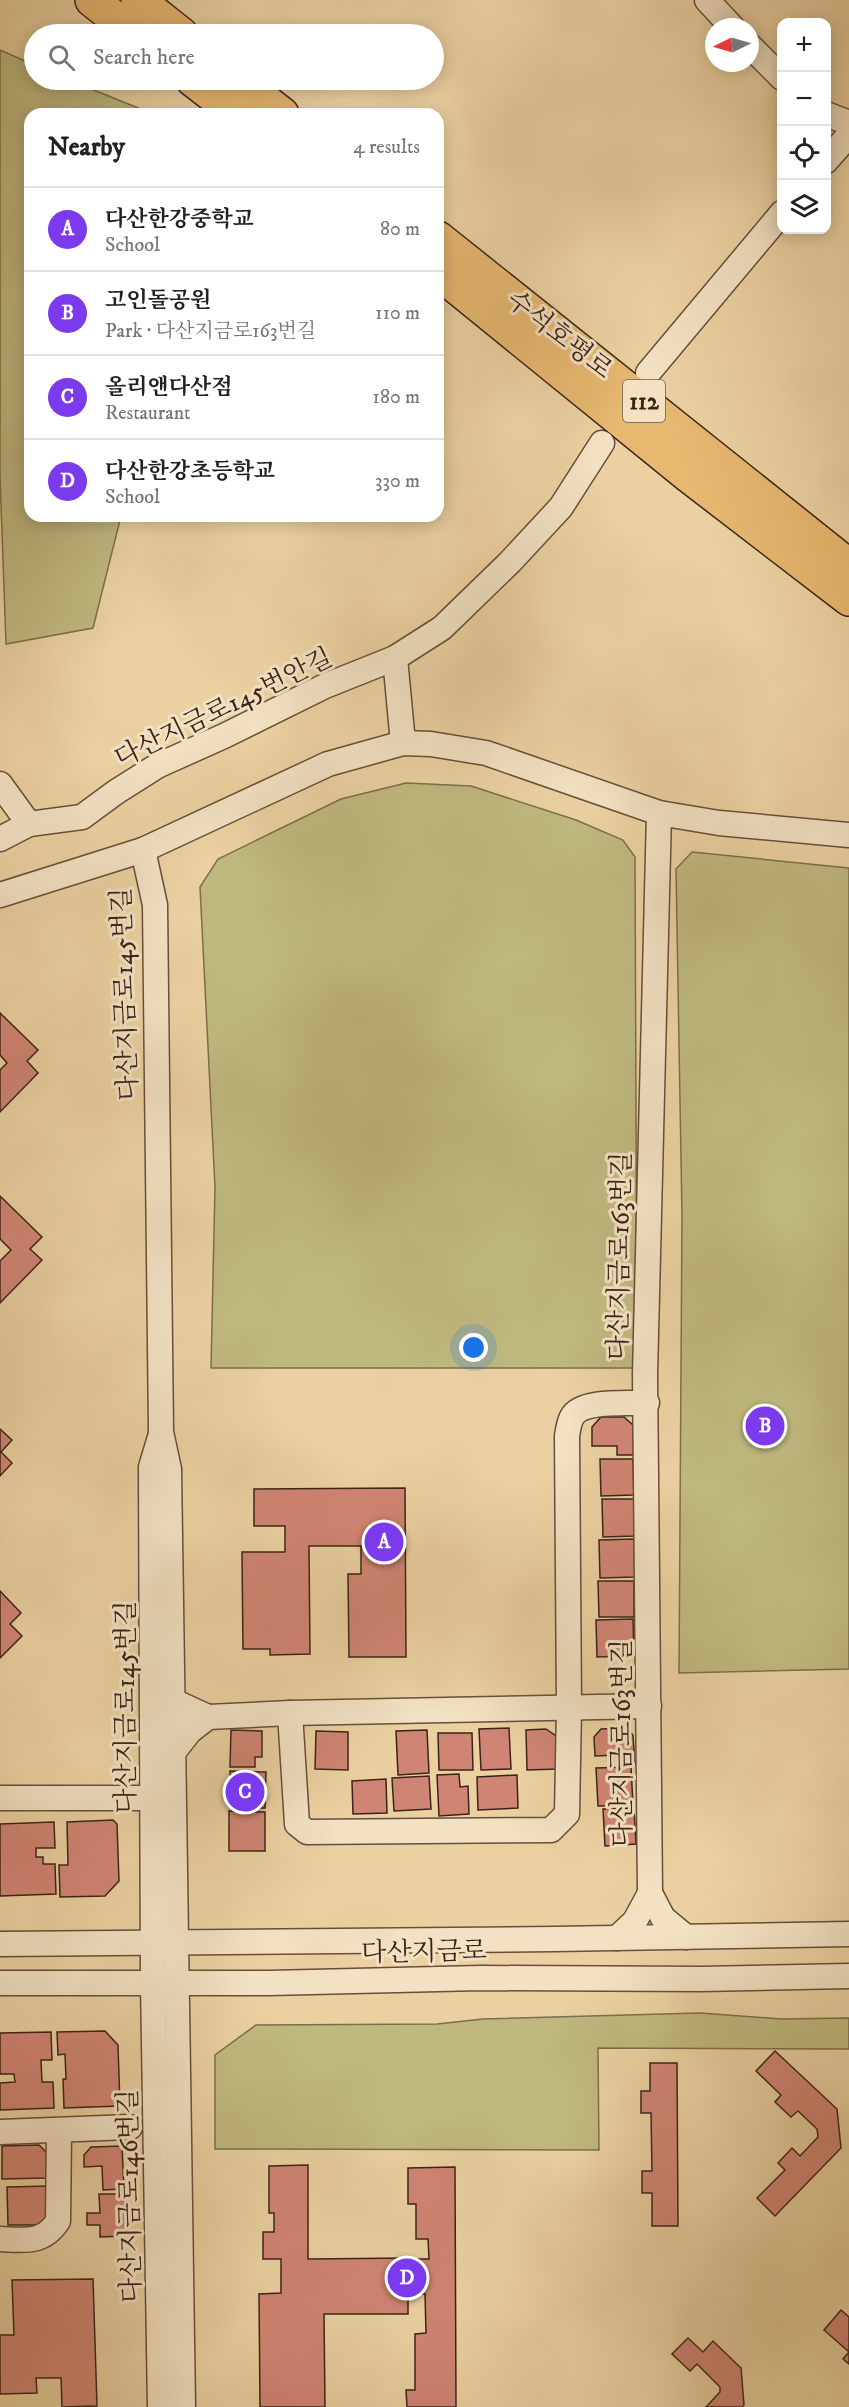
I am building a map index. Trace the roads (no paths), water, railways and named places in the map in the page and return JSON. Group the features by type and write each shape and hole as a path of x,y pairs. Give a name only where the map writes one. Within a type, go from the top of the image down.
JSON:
{"highway":[{"path":"92,0 122,24"},
{"path":"138,0 168,24"},
{"path":"206,90 229,108"},
{"path":"251,90 274,108"},
{"name":"수석호평로","path":"444,242 849,566"},
{"name":"수석호평로","path":"444,277 689,476 849,599"}],"street":[{"path":"707,0 724,18"},
{"path":"759,55 777,73"},
{"path":"831,116 849,123"},
{"path":"831,155 849,135"},
{"path":"648,373 777,219"},
{"name":"다산지금로145번안길","path":"0,839 29,825 82,817 157,766 325,686 395,657 442,628 510,562 561,507 602,444"},
{"path":"395,657 404,743"},
{"name":"다산지금로145번길","path":"164,1984 164,1943 175,1750 169,1469 161,1431 155,905 143,850 328,764 404,743 431,744 486,753 659,813"},
{"path":"0,784 29,825"},
{"path":"659,813 719,823 849,835"},
{"name":"다산지금로163번길","path":"650,1893 645,1374 659,813"},
{"path":"0,895 143,850"},
{"path":"290,1713 297,1824 307,1832 551,1830 567,1814 569,1708 567,1436 571,1418 579,1408 590,1405 647,1403"},
{"name":"다산지금로145번길","path":"161,1431 152,1467 154,1798 164,1943"},
{"path":"173,1701 208,1717 290,1713 649,1707"},
{"path":"175,1750 190,1731 208,1717"},
{"path":"0,1798 154,1798"},
{"path":"650,1893 663,1918 686,1937"},
{"path":"616,1938 635,1920 650,1893"},
{"name":"다산지금로","path":"0,1944 849,1934"},
{"name":"다산지금로","path":"0,1983 164,1984 481,1978 702,1979 849,1976"},
{"name":"다산지금로146번길","path":"160,2407 157,2095 164,1984"},
{"name":"다산지금로146번길","path":"164,1984 183,2407"},
{"path":"130,2127 157,2095"},
{"path":"0,2132 130,2127 158,2153"},
{"path":"0,2239 34,2240 50,2232 58,2221 59,2131"}],"place":[{"name":"고인돌공원","path":"765,1426"},
{"name":"다산한강중학교","path":"384,1542"},
{"name":"올리앤다산점","path":"245,1792"},
{"name":"다산한강초등학교","path":"407,2278"}]}
